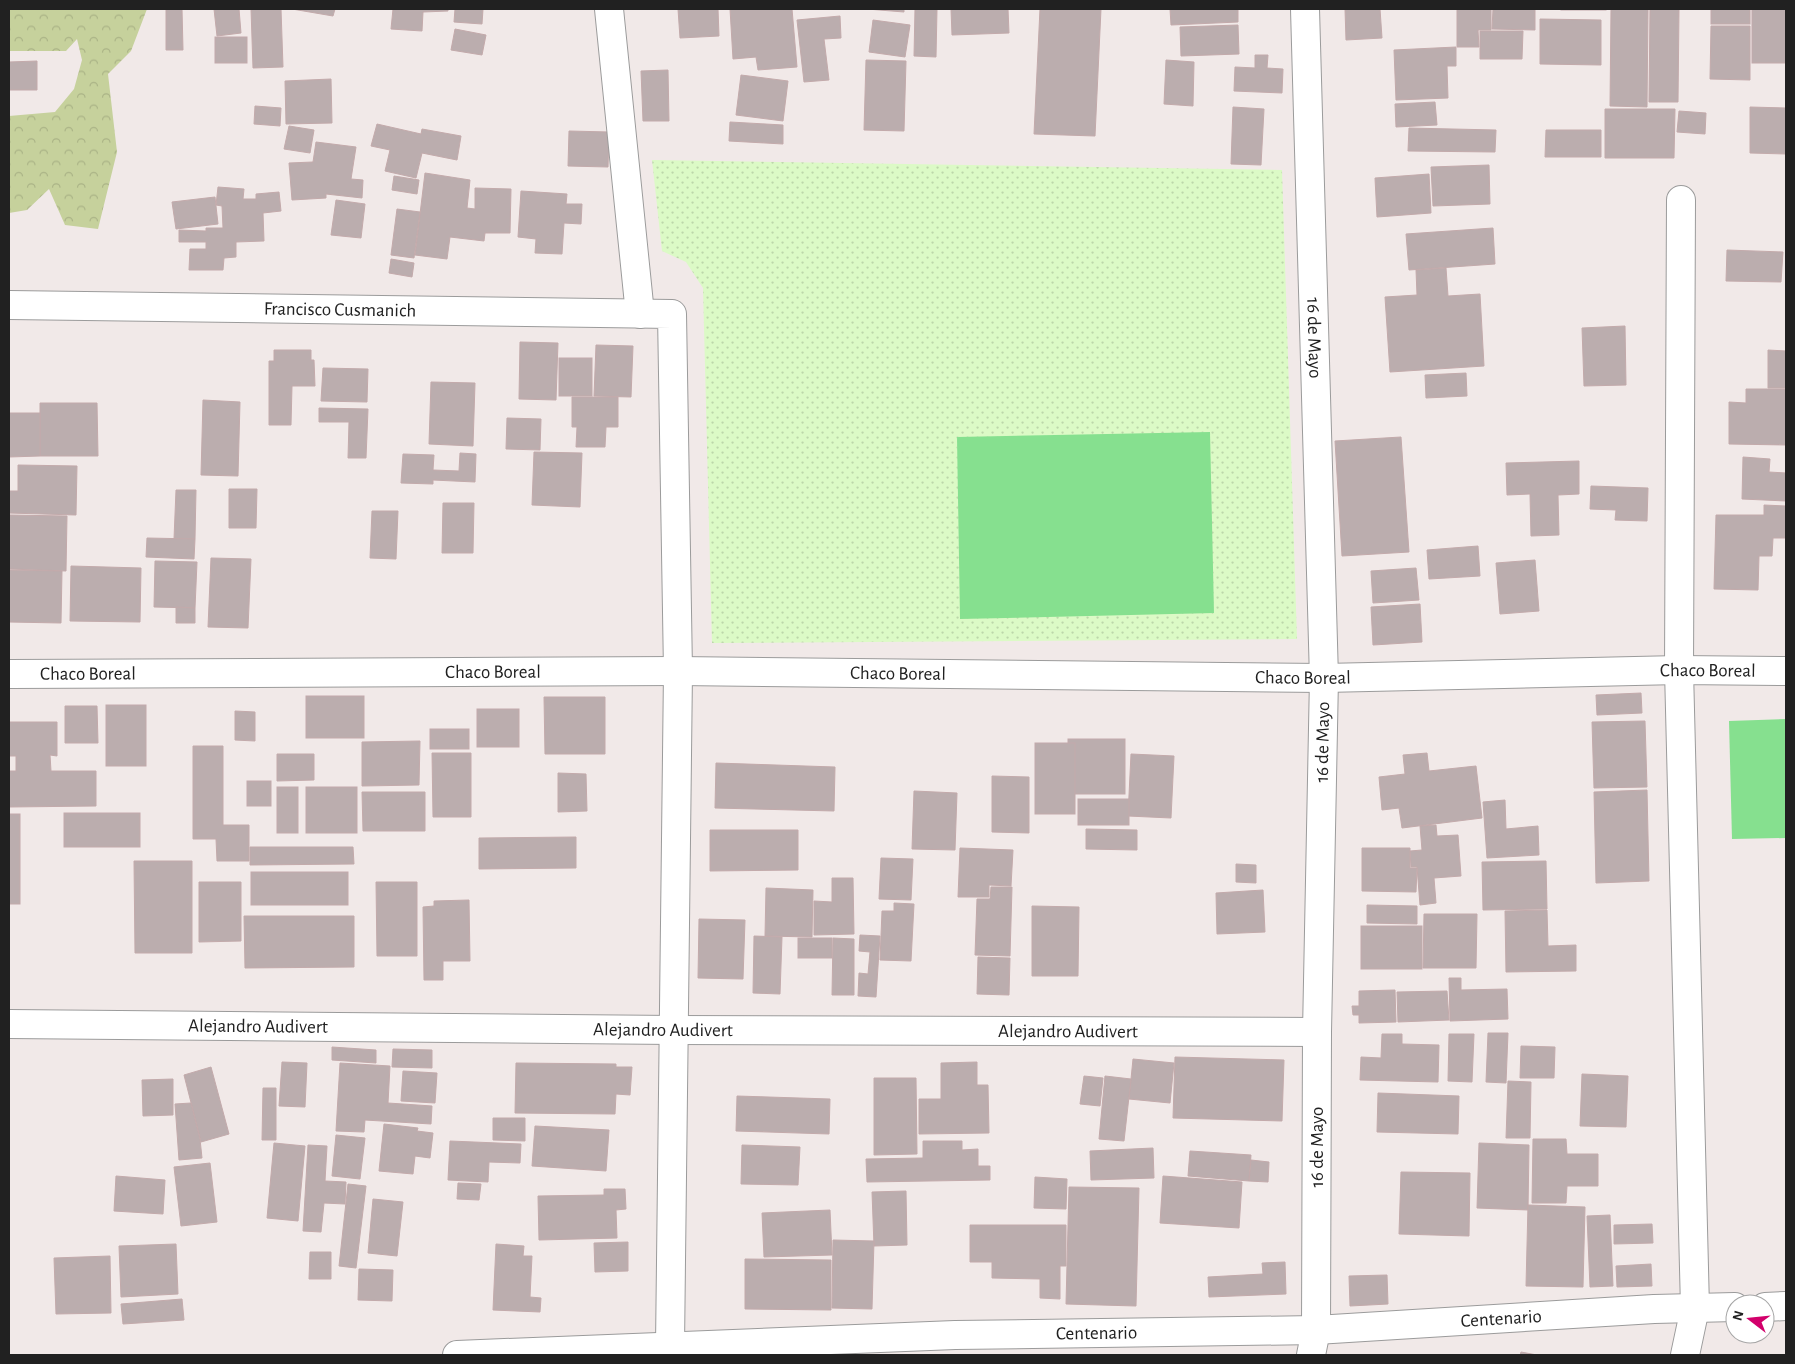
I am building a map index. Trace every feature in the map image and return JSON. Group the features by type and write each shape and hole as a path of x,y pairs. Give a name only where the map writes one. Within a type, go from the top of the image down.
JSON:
{"street":[{"path":"609,9 640,314"},
{"name":"16 de Mayo","path":"1306,9 1324,678 1317,1032 1314,1343"},
{"path":"1681,200 1679,670 1695,1308 1685,1355"},
{"name":"Francisco Cusmanich","path":"9,305 672,314 678,671"},
{"name":"Chaco Boreal","path":"9,674 678,671 1324,678 1679,670 1786,671"},
{"path":"670,1346 678,671"},
{"name":"Alejandro Audivert","path":"9,1024 674,1030 1317,1032"},
{"name":"Centenario","path":"457,1355 670,1346 1314,1343 1644,1309 1725,1307"}],"green space":[{"path":"9,9 147,9 131,51 108,74 117,152 98,229 65,225 49,189 27,210 9,213 9,116 55,112 74,89 82,60 77,39 66,51 9,51"},
{"path":"652,160 1282,170 1297,639 712,643 703,288 686,262 662,251"},
{"path":"1210,432 1214,613 960,619 957,437"},
{"path":"1786,719 1786,838 1732,839 1729,721"}],"building":[{"path":"166,9 182,9 183,50 166,50"},
{"path":"214,9 239,9 241,33 217,36"},
{"path":"251,9 281,9 283,67 253,68"},
{"path":"292,9 335,9 333,16"},
{"path":"393,9 448,9 448,11 423,12 422,31 391,29"},
{"path":"455,9 483,9 482,24 454,22"},
{"path":"678,9 718,9 719,36 680,38"},
{"path":"730,9 792,9 797,67 758,70 756,57 733,59"},
{"path":"867,9 904,9 904,12"},
{"path":"915,9 937,9 936,57 914,56"},
{"path":"951,9 1008,9 1009,33 952,35"},
{"path":"1040,9 1101,9 1095,136 1034,134"},
{"path":"1170,9 1238,9 1238,22 1171,25"},
{"path":"1345,9 1380,9 1382,38 1346,40"},
{"path":"1457,9 1491,9 1491,30 1478,30 1479,47 1457,47"},
{"path":"1493,9 1535,9 1535,30 1492,29"},
{"path":"1606,9 1606,10 1561,10"},
{"path":"1611,9 1648,9 1647,107 1610,106"},
{"path":"1650,9 1679,9 1678,102 1649,102"},
{"path":"1711,9 1750,9 1750,24 1711,24"},
{"path":"1752,9 1786,9 1786,63 1752,63"},
{"path":"840,16 841,38 824,39 829,80 804,82 797,20"},
{"path":"1540,19 1601,20 1601,65 1540,64"},
{"path":"873,20 910,25 905,57 869,52"},
{"path":"1238,25 1239,54 1181,56 1180,27"},
{"path":"1711,26 1750,26 1750,80 1710,79"},
{"path":"455,29 486,35 482,55 451,50"},
{"path":"1480,31 1523,31 1522,59 1480,59"},
{"path":"215,37 247,37 247,63 215,63"},
{"path":"1456,47 1456,66 1447,66 1448,98 1396,100 1394,50"},
{"path":"1255,55 1268,55 1267,68 1283,69 1282,93 1234,91 1235,67 1255,68"},
{"path":"866,60 906,61 904,131 864,130"},
{"path":"1166,60 1194,62 1193,106 1164,104"},
{"path":"37,61 37,90 9,90 9,62"},
{"path":"668,70 669,121 643,121 641,71"},
{"path":"741,75 788,81 783,121 736,115"},
{"path":"331,79 332,123 286,124 285,81"},
{"path":"1435,102 1437,125 1396,127 1395,104"},
{"path":"255,106 281,108 280,126 254,124"},
{"path":"1233,107 1264,109 1261,165 1231,164"},
{"path":"1750,107 1786,108 1786,154 1750,153"},
{"path":"1605,109 1675,109 1674,158 1605,158"},
{"path":"1679,111 1706,113 1705,134 1677,132"},
{"path":"730,122 783,125 783,144 729,141"},
{"path":"377,124 421,134 422,129 461,136 457,160 422,153 416,178 385,171 390,150 371,146"},
{"path":"289,126 314,130 310,153 284,149"},
{"path":"1409,128 1496,130 1495,152 1408,151"},
{"path":"1546,130 1601,130 1601,157 1545,157"},
{"path":"569,131 609,132 608,167 568,166"},
{"path":"316,142 356,147 351,179 363,180 362,198 326,194 326,198 292,200 289,163 313,162"},
{"path":"1489,165 1490,204 1433,206 1431,167"},
{"path":"425,173 470,180 467,208 475,209 475,188 511,189 510,233 485,233 484,241 450,237 447,259 415,255"},
{"path":"1429,174 1431,213 1377,217 1375,178"},
{"path":"394,176 419,180 417,194 392,190"},
{"path":"218,187 244,189 243,199 256,199 256,194 279,192 281,211 263,213 264,241 236,242 236,257 224,258 223,270 189,270 190,249 206,249 206,242 179,242 179,230 206,231 206,228 223,228 222,206 216,205"},
{"path":"521,191 567,194 566,204 582,204 581,224 564,223 562,254 535,253 536,239 518,237"},
{"path":"215,197 218,224 176,229 172,202"},
{"path":"336,200 365,204 361,238 331,235"},
{"path":"397,209 420,212 414,258 391,255"},
{"path":"1493,228 1495,264 1409,270 1406,234"},
{"path":"1727,250 1783,252 1781,282 1726,281"},
{"path":"391,259 414,263 412,277 389,273"},
{"path":"1446,268 1448,296 1480,294 1484,366 1390,372 1385,297 1417,295 1416,270"},
{"path":"1625,326 1626,385 1584,386 1582,328"},
{"path":"520,342 558,343 556,400 519,399"},
{"path":"596,345 633,346 631,397 594,396"},
{"path":"274,350 311,350 311,360 314,360 315,386 292,386 291,425 269,425 269,361 274,361"},
{"path":"1768,350 1786,351 1786,388 1768,388"},
{"path":"559,358 592,358 592,396 559,396"},
{"path":"323,368 368,369 367,402 321,401"},
{"path":"1466,373 1467,396 1426,398 1425,375"},
{"path":"431,382 475,383 473,446 429,444"},
{"path":"1746,389 1786,389 1786,445 1729,444 1729,402 1746,403"},
{"path":"572,397 618,397 618,427 606,427 605,447 576,447 577,427 572,427"},
{"path":"203,400 240,402 238,476 201,475"},
{"path":"40,403 97,403 98,456 40,456"},
{"path":"319,408 368,409 366,458 348,458 349,422 319,422"},
{"path":"9,413 40,413 40,456 9,457"},
{"path":"507,418 541,419 540,450 506,449"},
{"path":"1401,437 1409,552 1342,556 1335,441"},
{"path":"534,452 582,453 580,507 532,505"},
{"path":"460,453 476,454 475,482 433,480 433,484 401,483 403,454 434,455 433,470 459,471"},
{"path":"1743,457 1770,459 1769,472 1786,473 1786,501 1742,499"},
{"path":"1579,461 1579,494 1558,495 1559,535 1531,536 1530,494 1507,495 1506,463"},
{"path":"18,465 77,466 76,515 9,513 9,491 18,491"},
{"path":"1591,486 1648,488 1647,521 1615,520 1616,510 1590,509"},
{"path":"229,489 257,489 256,528 229,528"},
{"path":"176,490 196,490 195,539 174,539"},
{"path":"443,503 474,503 473,553 442,553"},
{"path":"1764,505 1786,506 1786,538 1773,538 1772,556 1759,556 1758,590 1714,589 1716,515 1764,515"},
{"path":"372,511 398,511 396,559 370,558"},
{"path":"9,515 67,516 66,571 9,569"},
{"path":"147,538 195,539 194,559 146,557"},
{"path":"1478,546 1480,576 1429,579 1427,550"},
{"path":"211,558 251,559 248,628 208,627"},
{"path":"1535,560 1539,611 1500,614 1496,563"},
{"path":"155,561 197,562 195,608 154,607"},
{"path":"71,566 141,568 140,622 70,621"},
{"path":"1416,568 1419,600 1373,603 1371,571"},
{"path":"9,570 62,571 61,623 9,622"},
{"path":"1420,604 1422,642 1373,645 1371,607"},
{"path":"176,607 195,608 195,623 176,623"},
{"path":"1641,693 1642,713 1597,715 1596,695"},
{"path":"306,696 364,696 364,738 306,738"},
{"path":"544,697 605,697 605,754 545,754"},
{"path":"106,705 146,705 146,766 106,766"},
{"path":"65,706 97,706 98,743 65,743"},
{"path":"477,709 519,709 519,747 477,747"},
{"path":"235,711 255,712 255,741 235,740"},
{"path":"1645,721 1647,787 1594,788 1592,722"},
{"path":"9,722 57,722 57,756 50,755 51,771 96,771 96,806 9,807 9,771 16,771 16,756 9,756"},
{"path":"430,729 469,729 469,749 430,749"},
{"path":"1068,739 1125,739 1125,794 1068,794"},
{"path":"420,741 419,785 362,786 362,742"},
{"path":"1035,743 1075,743 1075,814 1035,814"},
{"path":"193,746 223,746 223,825 249,825 249,861 217,861 216,839 193,839"},
{"path":"432,753 471,753 471,817 433,817"},
{"path":"1427,753 1429,771 1476,766 1482,818 1402,828 1399,808 1382,810 1379,777 1405,774 1403,755"},
{"path":"277,754 314,754 314,780 277,781"},
{"path":"1131,754 1174,756 1171,818 1128,816"},
{"path":"716,763 835,767 834,811 715,808"},
{"path":"558,773 586,774 587,811 558,812"},
{"path":"992,776 1029,777 1029,833 992,832"},
{"path":"247,781 271,781 271,806 247,806"},
{"path":"277,787 298,787 298,833 277,833"},
{"path":"306,787 357,787 357,833 306,833"},
{"path":"1647,790 1649,881 1596,883 1594,792"},
{"path":"914,791 957,793 955,850 912,849"},
{"path":"362,792 425,792 425,831 363,831"},
{"path":"1078,799 1129,799 1129,825 1078,825"},
{"path":"1505,800 1506,829 1538,826 1539,855 1487,858 1483,802"},
{"path":"64,813 140,813 140,847 64,847"},
{"path":"9,814 20,814 20,904 9,904"},
{"path":"1436,825 1437,836 1458,835 1461,876 1434,878 1436,903 1420,905 1417,867 1411,867 1410,851 1422,850 1420,826"},
{"path":"1086,829 1137,830 1137,850 1086,849"},
{"path":"710,830 798,830 798,870 710,871"},
{"path":"576,837 576,868 479,869 479,838"},
{"path":"250,847 353,847 354,864 250,865"},
{"path":"960,848 1013,850 1011,886 989,885 989,897 958,897"},
{"path":"1362,848 1410,848 1410,868 1417,868 1416,892 1362,891"},
{"path":"881,858 913,859 911,900 879,899"},
{"path":"134,861 192,861 192,953 135,953"},
{"path":"1546,861 1547,909 1483,910 1482,862"},
{"path":"1236,864 1256,865 1256,883 1236,882"},
{"path":"251,872 348,872 348,905 251,905"},
{"path":"832,878 853,878 854,934 814,935 814,901 832,902"},
{"path":"199,882 241,882 241,941 199,942"},
{"path":"376,882 417,882 417,956 377,956"},
{"path":"991,887 1012,887 1010,956 975,955 977,899 990,899"},
{"path":"766,888 813,890 812,937 765,936"},
{"path":"1263,890 1265,932 1217,934 1216,893"},
{"path":"469,900 470,961 443,961 443,980 424,980 423,907 434,906 434,901"},
{"path":"894,903 914,904 911,961 880,960 882,911 894,911"},
{"path":"1367,905 1417,906 1417,924 1367,923"},
{"path":"1032,906 1079,907 1078,976 1032,976"},
{"path":"1547,910 1548,946 1576,945 1576,971 1506,972 1505,911"},
{"path":"1424,914 1477,914 1476,968 1423,968"},
{"path":"244,916 354,916 354,967 245,968"},
{"path":"699,919 745,920 743,979 698,978"},
{"path":"1361,926 1422,926 1422,969 1361,969"},
{"path":"860,935 880,936 876,997 858,996 859,973 868,974 870,952 859,951"},
{"path":"754,936 782,937 780,994 753,993"},
{"path":"798,938 832,938 832,958 798,958"},
{"path":"833,938 854,939 854,995 832,995"},
{"path":"978,957 1010,958 1009,995 977,994"},
{"path":"1449,978 1461,978 1461,990 1507,989 1508,1019 1450,1021"},
{"path":"1395,990 1396,1022 1359,1023 1359,1015 1353,1015 1352,1006 1359,1006 1359,991"},
{"path":"1447,991 1449,1020 1398,1022 1397,992"},
{"path":"1488,1033 1508,1033 1506,1083 1486,1082"},
{"path":"1382,1034 1402,1034 1402,1044 1439,1045 1438,1082 1360,1080 1361,1057 1381,1058"},
{"path":"1449,1034 1474,1034 1472,1082 1448,1081"},
{"path":"1521,1046 1555,1047 1554,1078 1520,1078"},
{"path":"332,1047 376,1050 376,1063 332,1060"},
{"path":"393,1049 432,1050 432,1068 392,1067"},
{"path":"1175,1057 1284,1060 1282,1121 1173,1118"},
{"path":"1133,1059 1174,1063 1170,1103 1129,1099"},
{"path":"282,1062 307,1063 305,1107 279,1106"},
{"path":"977,1062 977,1085 988,1085 989,1133 919,1134 919,1099 941,1099 941,1063"},
{"path":"340,1063 390,1066 388,1103 432,1106 431,1124 365,1120 364,1132 336,1131"},
{"path":"516,1063 616,1064 616,1067 632,1067 630,1095 616,1094 615,1114 515,1113"},
{"path":"211,1067 229,1134 201,1142 184,1075"},
{"path":"403,1071 437,1073 435,1103 401,1101"},
{"path":"1582,1074 1628,1076 1626,1127 1580,1126"},
{"path":"1084,1076 1103,1078 1100,1106 1080,1104"},
{"path":"1105,1076 1131,1079 1124,1141 1099,1139"},
{"path":"874,1078 916,1078 917,1154 874,1155"},
{"path":"173,1079 173,1115 143,1116 142,1080"},
{"path":"1508,1081 1531,1082 1530,1138 1506,1138"},
{"path":"263,1088 276,1088 276,1140 262,1140"},
{"path":"1378,1093 1459,1096 1458,1134 1377,1132"},
{"path":"737,1096 830,1099 829,1134 736,1131"},
{"path":"191,1103 200,1139 202,1158 179,1160 175,1104"},
{"path":"493,1118 525,1118 525,1141 493,1140"},
{"path":"384,1124 418,1128 417,1131 433,1133 430,1158 415,1156 413,1174 379,1171"},
{"path":"535,1126 609,1130 606,1171 532,1166"},
{"path":"336,1135 365,1138 360,1179 332,1176"},
{"path":"1533,1139 1566,1139 1567,1154 1598,1154 1598,1186 1567,1186 1566,1203 1532,1203"},
{"path":"450,1141 521,1144 520,1163 489,1162 488,1182 448,1180"},
{"path":"923,1141 962,1141 962,1150 978,1149 978,1166 990,1166 990,1180 867,1182 866,1159 923,1158"},
{"path":"274,1143 305,1146 298,1221 267,1218"},
{"path":"1479,1143 1529,1145 1528,1210 1477,1208"},
{"path":"308,1145 327,1146 325,1181 346,1182 345,1204 324,1203 321,1232 303,1231"},
{"path":"742,1145 800,1147 798,1185 741,1184"},
{"path":"1153,1148 1154,1178 1091,1180 1090,1151"},
{"path":"1190,1151 1251,1155 1249,1181 1188,1176"},
{"path":"1251,1160 1269,1162 1268,1182 1249,1181"},
{"path":"210,1163 217,1222 181,1226 174,1167"},
{"path":"1401,1172 1470,1173 1469,1236 1399,1234"},
{"path":"116,1176 165,1180 163,1214 114,1211"},
{"path":"1163,1176 1242,1182 1239,1228 1160,1223"},
{"path":"1035,1177 1067,1179 1066,1209 1034,1208"},
{"path":"458,1183 481,1184 479,1200 457,1199"},
{"path":"348,1184 366,1186 356,1268 339,1266"},
{"path":"1069,1187 1139,1188 1136,1306 1066,1304"},
{"path":"604,1189 625,1189 626,1209 616,1210 617,1238 539,1240 538,1196 604,1195"},
{"path":"906,1191 907,1245 874,1246 872,1192"},
{"path":"373,1199 403,1202 397,1256 368,1253"},
{"path":"1528,1205 1585,1207 1583,1287 1526,1286"},
{"path":"830,1210 832,1255 764,1257 762,1213"},
{"path":"1610,1215 1613,1286 1590,1287 1587,1216"},
{"path":"1652,1224 1653,1243 1614,1244 1614,1225"},
{"path":"970,1225 1066,1225 1066,1266 1060,1266 1060,1299 1040,1298 1040,1279 992,1278 992,1262 970,1262"},
{"path":"833,1240 874,1241 872,1309 832,1308"},
{"path":"628,1242 628,1271 595,1272 594,1243"},
{"path":"176,1244 178,1294 121,1297 119,1246"},
{"path":"496,1244 524,1246 523,1256 532,1256 530,1297 541,1298 540,1312 493,1310"},
{"path":"310,1252 331,1252 331,1279 309,1279"},
{"path":"110,1256 111,1313 56,1314 54,1258"},
{"path":"745,1259 831,1260 831,1310 745,1309"},
{"path":"1285,1262 1286,1294 1209,1297 1208,1277 1263,1274 1262,1263"},
{"path":"1651,1264 1652,1286 1617,1287 1616,1266"},
{"path":"359,1269 393,1270 392,1301 358,1300"},
{"path":"1387,1275 1388,1304 1350,1306 1349,1276"},
{"path":"182,1299 184,1320 123,1324 121,1304"},
{"path":"1521,1352 1537,1355 1520,1355"}]}
